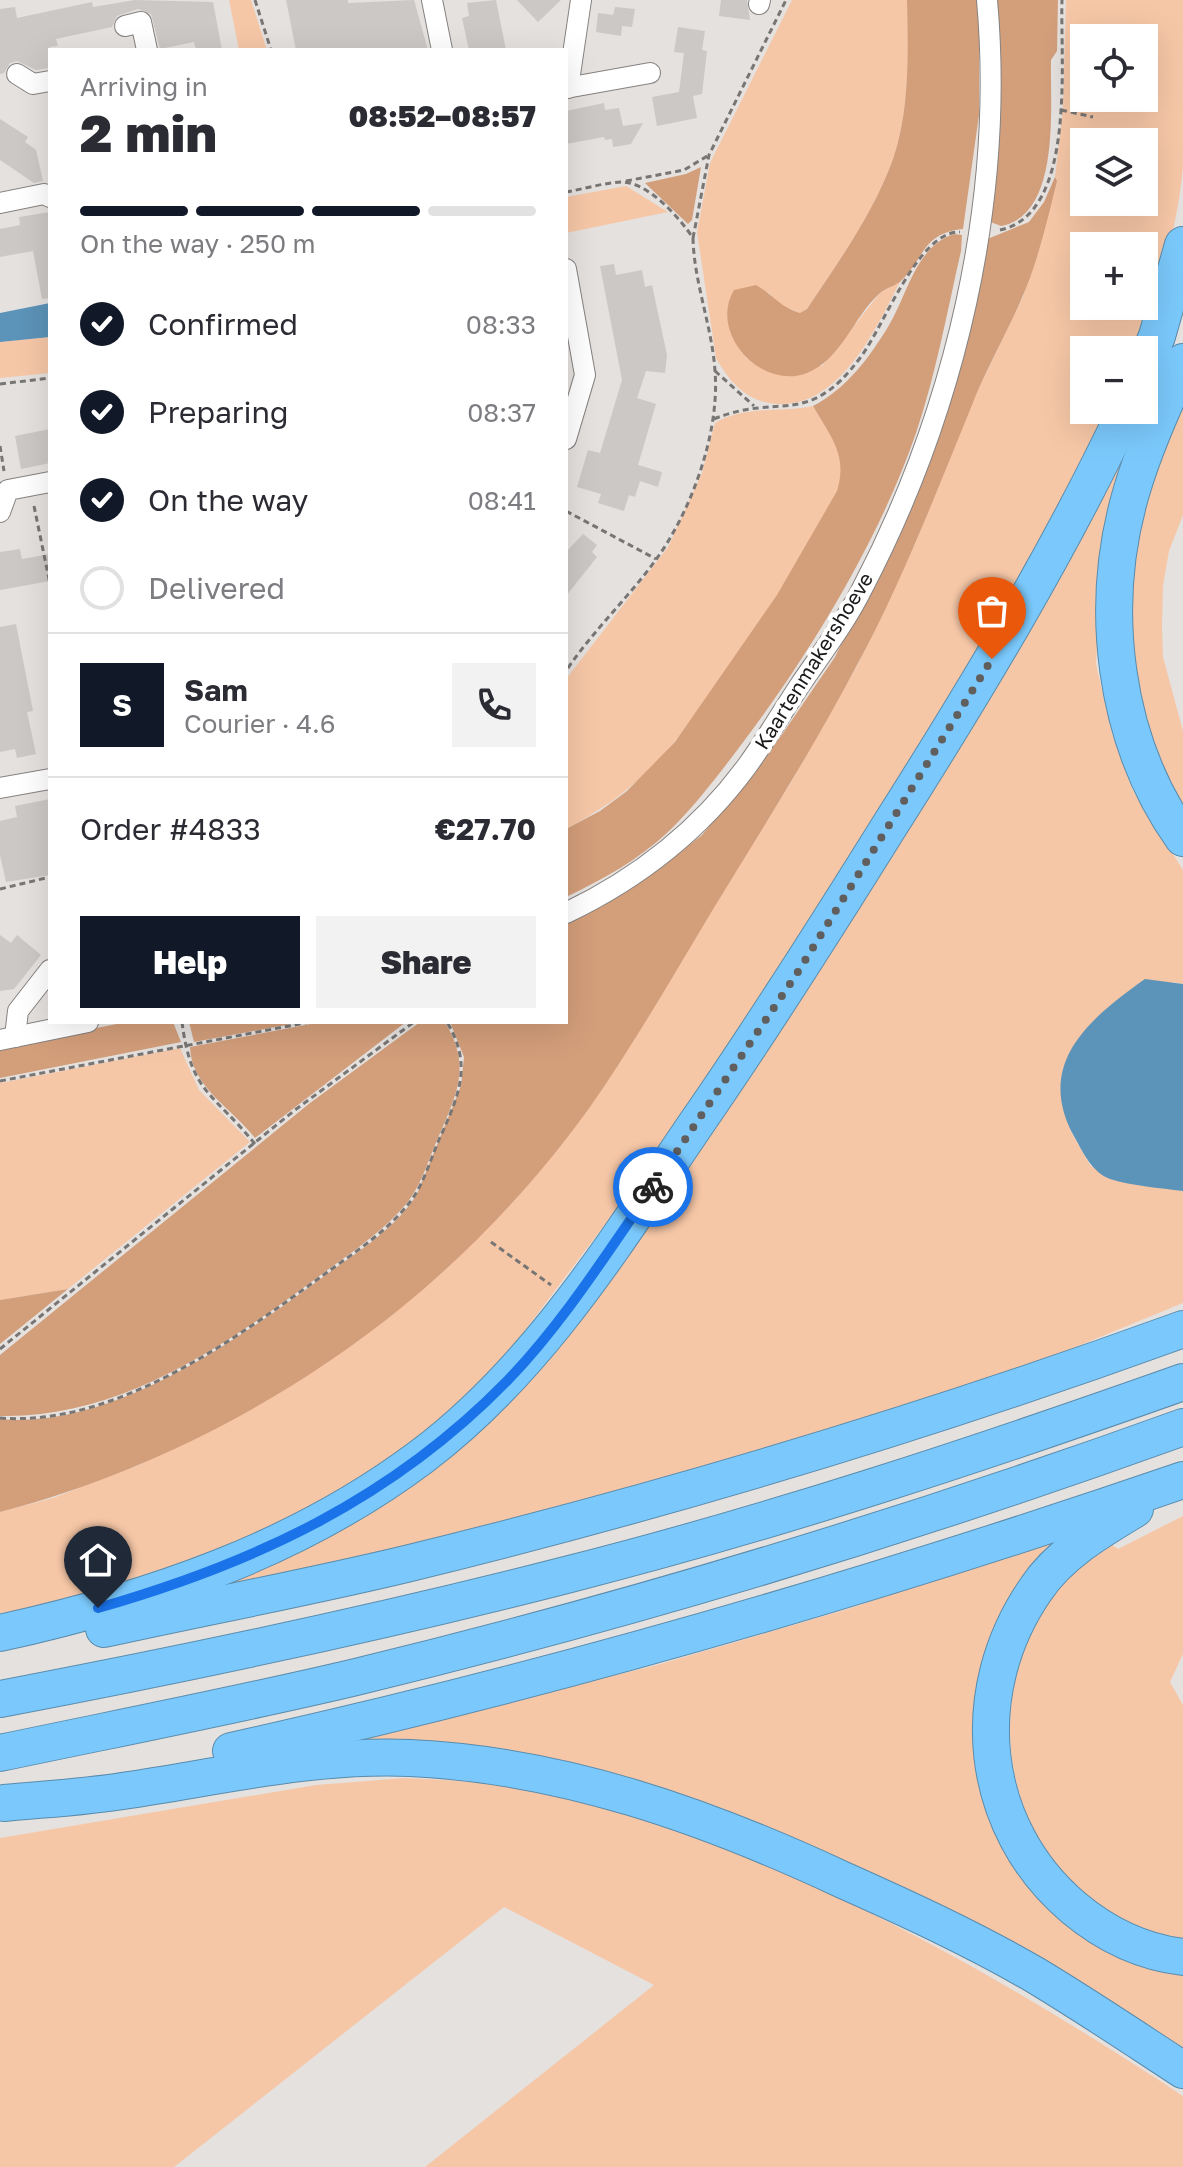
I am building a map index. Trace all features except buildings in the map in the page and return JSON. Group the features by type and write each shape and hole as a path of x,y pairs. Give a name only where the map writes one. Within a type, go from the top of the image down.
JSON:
{"highway":[{"path":"1157,336 1183,245"},
{"path":"1183,362 1145,451 1131,493 1114,582 1114,629 1122,696 1137,745 1183,838"},
{"path":"0,1633 201,1576 324,1522 423,1455 508,1380 598,1267 796,975 1005,636 1119,424"},
{"path":"0,1648 405,1564 614,1508 917,1419 1183,1329"},
{"path":"0,1699 251,1649 567,1575 877,1485 1183,1382"},
{"path":"0,1753 354,1677 577,1619 822,1549 1037,1480 1183,1427"},
{"path":"2,1804 443,1702 601,1660 868,1583 1182,1480"},
{"path":"1182,1480 1073,1550 1037,1587 1005,1648 995,1677 991,1750 998,1795 1028,1860 1051,1889 1094,1925 1132,1944 1183,1957"},
{"path":"2,1804 124,1791 276,1766 337,1760 409,1758 478,1764 554,1776 618,1791 693,1817 789,1855 929,1919 1032,1974 1183,2070"}],"street":[{"path":"432,0 442,48"},
{"path":"568,82 581,0"},
{"name":"Kaartenmakershoeve","path":"568,912 639,873 664,854 746,768 861,592 904,501 951,366 978,231 990,90 991,44 987,0"},
{"path":"125,26 141,22 147,48"},
{"path":"568,88 650,73"},
{"path":"17,74 33,84 48,81"},
{"path":"0,203 44,194 48,196"},
{"path":"568,292 572,337 585,375 568,432"},
{"path":"0,512 8,490 40,484"},
{"path":"0,788 48,779"},
{"path":"7,1038 18,1011 48,973"},
{"path":"7,1038 78,1024"}],"path":[{"path":"255,0 270,48"},
{"path":"568,669 656,559 700,472 714,419 715,371 693,238 709,155 786,0"},
{"path":"714,419 756,407 784,408 808,404 833,390 860,359 915,265 933,242 954,232 1016,225 1037,207 1052,171 1059,110 1062,0"},
{"path":"1059,110 1093,117"},
{"path":"568,192 684,170 709,155"},
{"path":"624,181 644,190 672,210 693,238"},
{"path":"715,371 756,407"},
{"path":"0,384 48,378"},
{"path":"0,446 8,490"},
{"path":"40,484 48,564"},
{"path":"568,512 656,559"},
{"path":"0,889 48,877"},
{"path":"182,1024 185,1045 198,1082 255,1144"},
{"path":"0,1081 299,1024"},
{"path":"0,1349 344,1072 411,1024"},
{"path":"0,1418 34,1417 71,1410 149,1386 271,1314 384,1228 416,1193 457,1096 462,1057 448,1024"},
{"path":"491,1242 554,1288"}],"shaded area":[{"path":"229,0 251,0 266,48 239,48"},
{"path":"792,0 907,0 907,81 899,140 876,199 807,309 800,313 780,305 768,292 731,331 747,359 822,366 880,293 901,280 868,341 838,379 819,393 799,402 776,404 757,399 740,389 716,358 697,232 710,163"},
{"path":"907,0 979,0 979,115 963,229 950,231 932,241 901,281 882,291 871,303 838,348 819,367 790,376 773,374 757,366 734,340 728,324 728,307 734,290 756,285 800,313 807,309 843,255 885,179 899,140 907,81"},
{"path":"996,0 1058,0 1057,51 1051,60 1051,130 1043,181 1034,202 1020,218 1001,226 988,221"},
{"path":"1066,0 1183,0 1183,166 1176,213 1158,286 1158,232 1070,232 1070,320 1147,320 1141,336 1070,336 1070,424 1103,424 1078,474 981,643 879,811 662,1149 501,1362 441,1423 354,1488 201,1561 51,1605 0,1613 0,1512 53,1498 139,1465 247,1412 490,1225 588,1109 790,784 858,664 915,544 974,398 1023,297 1057,181 1063,108"},
{"path":"701,167 692,220 688,224 645,183 686,174"},
{"path":"1055,177 1057,181 1046,226 1027,286 873,634 805,758 653,1010 570,1134 526,1188 453,1263 401,1308 310,1374 261,1404 160,1456 54,1496 0,1512 0,1419 43,1419 87,1410 173,1375 293,1299 364,1248 399,1217 417,1194 461,1086 464,1057 451,1024 568,1024 568,922 644,880 702,835 781,736 835,657 922,480 943,424 985,240 1029,222 1044,202"},
{"path":"626,186 668,212 568,233 568,197"},
{"path":"954,234 962,235 961,251 923,411 882,516 839,598 764,714 687,813 632,860 568,896 568,828 600,811 627,791 675,742 777,595 837,491 839,456 813,406 836,391 865,361 888,327 921,260 941,240"},
{"path":"48,337 48,373 0,378 0,342"},
{"path":"1183,387 1183,515 1169,551 1163,586 1162,626 1163,657 1183,731 1183,822 1159,780 1123,642 1142,486"},
{"path":"813,406 833,438 842,464 837,494 826,516 734,664 696,716 644,775 601,808 568,828 568,676 668,547 702,473 715,423 738,414"},
{"path":"1132,424 1137,424 1102,546 1096,664 1112,734 1132,789 1183,870 1183,984 1174,982 1070,1130 1090,1165 1108,1178 1183,1191 1183,1303 1027,1367 909,1407 523,1519 214,1594 210,1582 508,1385"},
{"path":"117,1024 174,1024 181,1042 0,1078 0,1047"},
{"path":"190,1024 291,1024 194,1042"},
{"path":"311,1024 403,1024 255,1138 205,1086 192,1061 190,1047"},
{"path":"417,1024 446,1024 453,1037 459,1076 453,1102 418,1187 387,1224 283,1303 209,1352 170,1373 87,1405 44,1414 0,1416 0,1355 310,1103"},
{"path":"180,1048 199,1090 250,1142 68,1289 0,1300 0,1083"},
{"path":"68,1289 0,1344 0,1300"},
{"path":"1183,1516 1183,1654 1170,1682 1183,1705 1183,1940 1127,1922 1082,1892 1047,1852 1023,1806 1011,1754 1012,1700 1025,1647 1052,1596 1072,1575 1112,1545 1118,1549"},
{"path":"1085,1529 994,1643 1026,1871 1183,1964 1183,2066 1085,2001 594,1781 239,1768 657,1665 848,1609"},
{"path":"405,1778 521,1789 624,1814 709,1843 874,1915 1032,2001 1183,2096 1183,2167 425,2167 654,1985 504,1907 174,2167 0,2167 0,1838 316,1785"}],"water":[{"path":"48,303 48,337 0,342 0,313"},
{"path":"1145,979 1183,984 1183,1191 1128,1183 1104,1176 1085,1156 1064,1112 1060,1087 1064,1065 1074,1045 1105,1010"}],"way so far":[{"path":"653,1187 796,975 992,659"}],"route":[{"path":"98,1608 201,1576 324,1522 423,1455 508,1380 598,1267 653,1187"}]}
